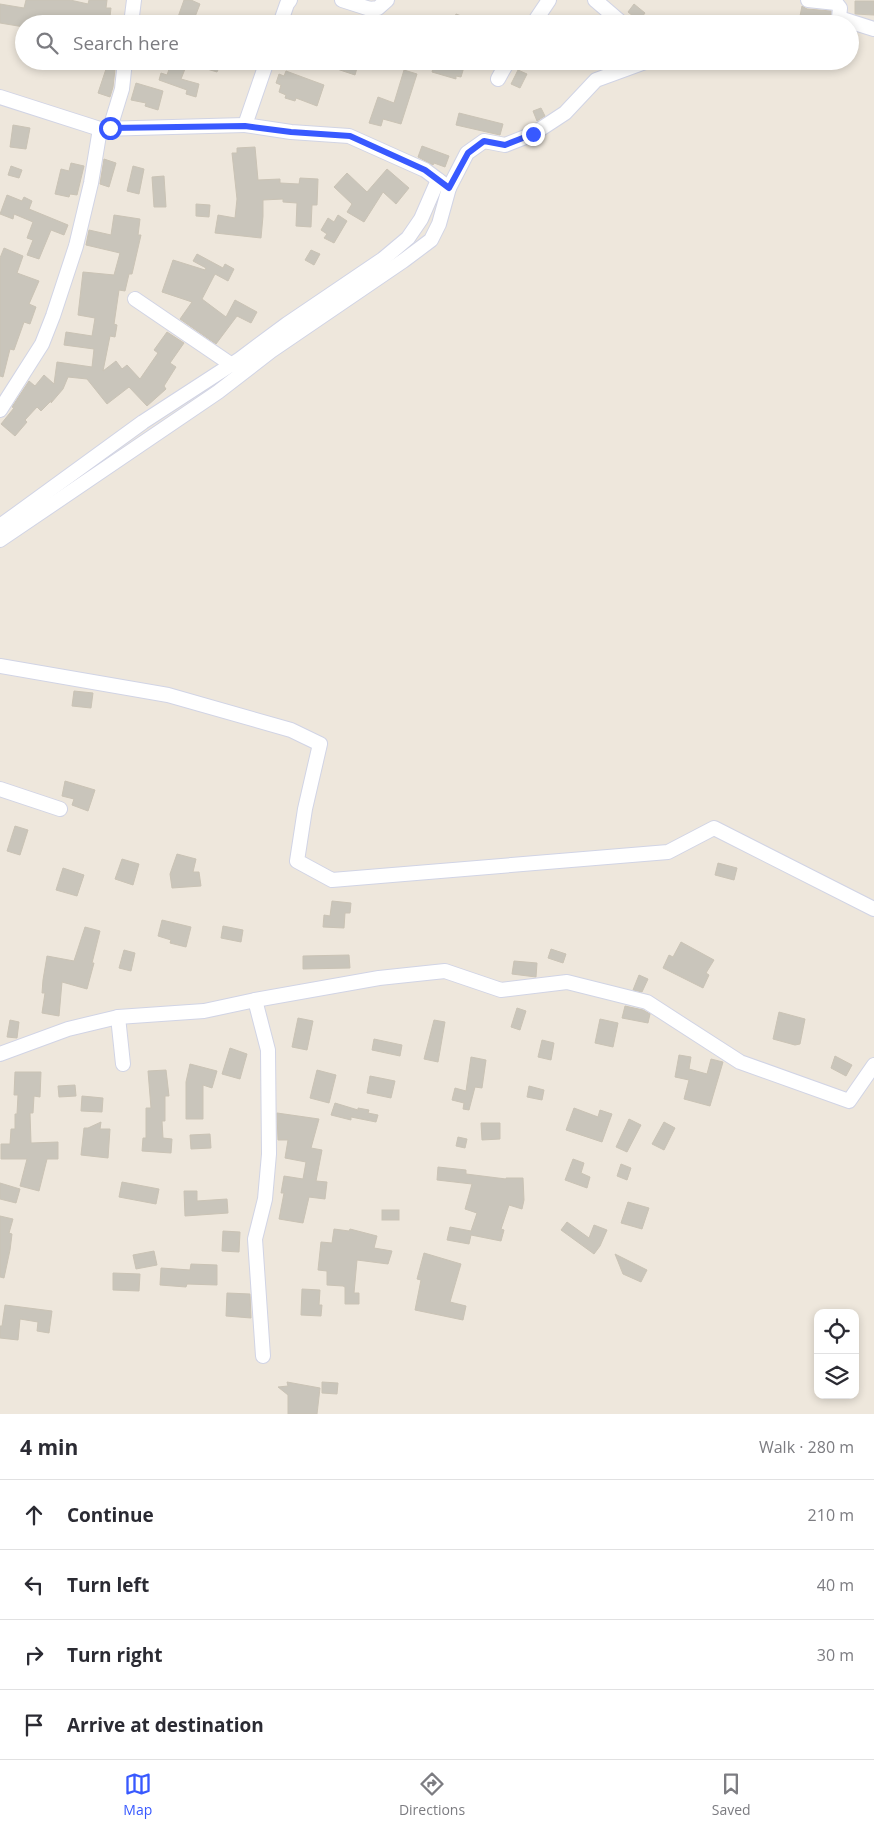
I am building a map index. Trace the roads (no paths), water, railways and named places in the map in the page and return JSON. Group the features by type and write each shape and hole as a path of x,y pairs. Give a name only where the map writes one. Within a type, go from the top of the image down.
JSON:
{"street":[{"path":"132,15 134,0"},
{"path":"283,15 290,0"},
{"path":"342,0 370,9 378,8 387,0"},
{"path":"539,15 549,0"},
{"path":"595,0 612,15"},
{"path":"808,0 836,2 840,8 839,15"},
{"path":"859,24 874,29"},
{"path":"0,410 42,344 53,316 76,246 105,129 122,90 125,70"},
{"path":"245,126 264,70"},
{"path":"498,79 503,70"},
{"path":"0,540 218,392 271,351 431,240 440,224 449,188 468,153 484,141 505,145 533,134 565,113 596,80 623,70"},
{"path":"0,97 105,129 245,126 291,132 350,136 425,170 449,188"},
{"path":"0,526 143,422 232,365 287,324 383,259 408,238 421,219 438,180"},
{"path":"135,299 232,365"},
{"path":"0,666 168,695 291,730 320,744 305,809 297,861 332,880 668,852 714,828 874,909"},
{"path":"0,789 60,809"},
{"path":"0,1054 68,1029 118,1017 204,1011 379,978 445,970 501,990 567,982 647,1002 740,1062 849,1102 874,1065"},
{"path":"255,1000 268,1050 269,1154 265,1199 255,1239 264,1347 263,1356"},
{"path":"118,1017 123,1064"}]}
